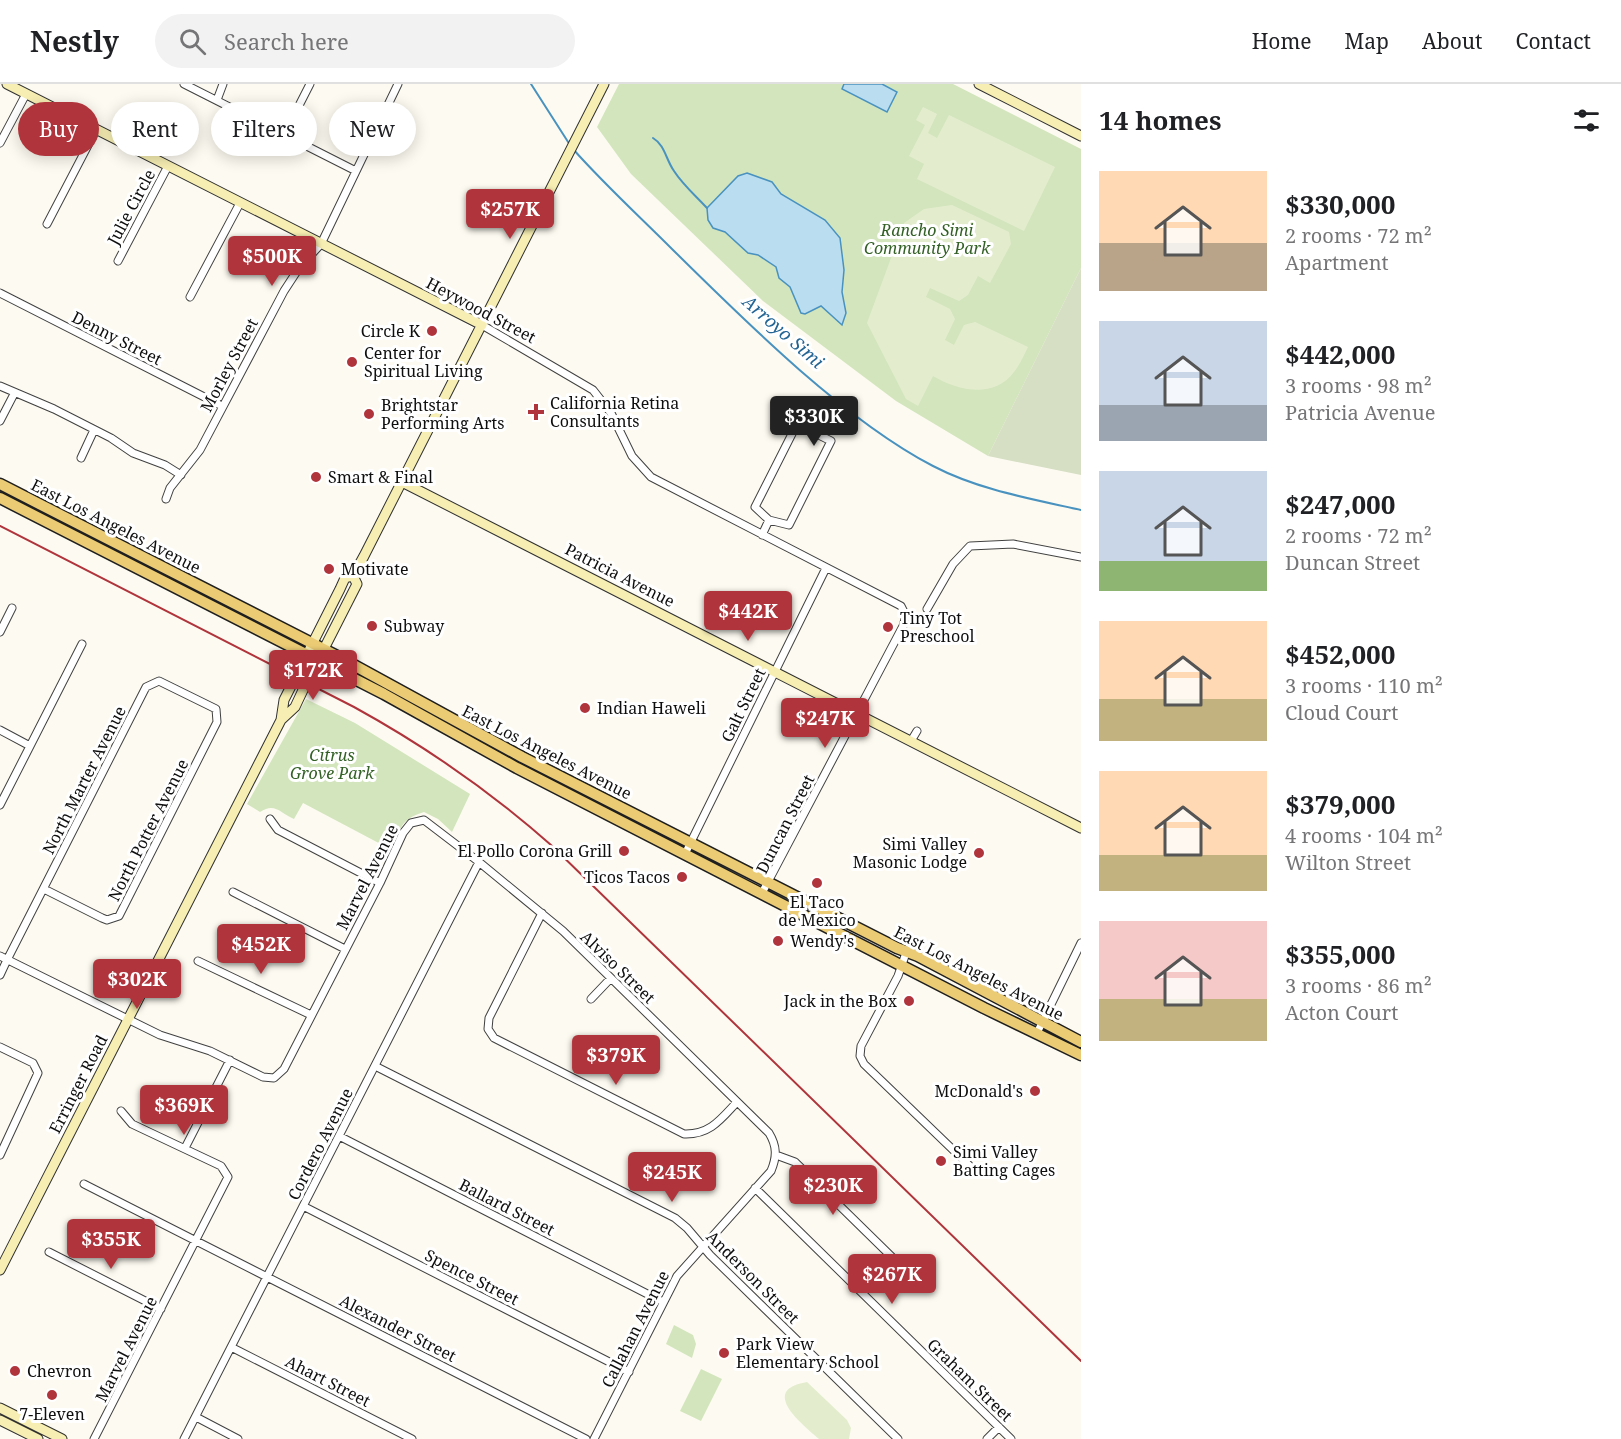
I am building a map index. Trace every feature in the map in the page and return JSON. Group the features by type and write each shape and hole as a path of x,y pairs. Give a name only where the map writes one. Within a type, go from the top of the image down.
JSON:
{"main road":[{"name":"Heywood Street","path":"7,84 42,102"},
{"name":"Erringer Road","path":"0,1270 281,720 284,700 345,578 353,576 604,84"},
{"path":"979,84 1080,132"},
{"name":"Heywood Street","path":"99,132 482,325"},
{"name":"Patricia Avenue","path":"402,482 1081,828"},
{"name":"East Los Angeles Avenue","path":"0,484 324,649 459,724 897,948 907,950 1040,1028 1081,1055"},
{"name":"East Los Angeles Avenue","path":"0,498 307,654 461,739 902,965 1040,1028 1081,1042"},
{"name":"Erringer Road","path":"281,720 295,707 357,584 353,576"},
{"path":"0,1408 62,1439"},
{"path":"0,1420 38,1439"}],"street":[{"path":"184,84 221,102"},
{"path":"217,100 223,84"},
{"path":"301,102 310,84"},
{"name":"Morley Street","path":"166,499 171,488 200,450 284,291 299,268 321,244 354,170 398,84"},
{"path":"0,143 26,94"},
{"path":"317,152 354,170"},
{"path":"47,224 82,156"},
{"name":"Julie Circle","path":"118,261 168,166"},
{"path":"190,297 240,203"},
{"name":"Denny Street","path":"0,293 222,406"},
{"name":"Heywood Street","path":"482,325 593,390 611,413 632,456 651,477 901,606 906,616"},
{"path":"0,386 14,394 54,409 133,453 165,465 181,475"},
{"path":"0,421 14,394"},
{"path":"797,424 831,441 789,525 769,520 755,507 797,424"},
{"path":"81,458 94,430"},
{"path":"762,536 769,520"},
{"path":"927,609 953,564 970,546 1013,544 1081,557"},
{"name":"Galt Street","path":"684,854 826,568"},
{"path":"0,632 12,608"},
{"path":"906,616 922,621"},
{"name":"Duncan Street","path":"762,893 770,883 906,616"},
{"path":"0,805 82,644"},
{"name":"North Marter Avenue","path":"0,975 4,958 44,889 150,683 164,683 213,707 218,713"},
{"name":"North Potter Avenue","path":"44,889 107,920 118,916 217,722 218,713"},
{"path":"0,730 30,746"},
{"path":"911,741 916,731"},
{"path":"270,819 278,830 380,883"},
{"name":"Marvel Avenue","path":"230,1060 263,1077 274,1078 284,1069 380,883 403,833 411,823 420,820"},
{"name":"Alviso Street","path":"420,820 430,823 542,913 769,1133 776,1155"},
{"name":"Cordero Avenue","path":"184,1439 480,862"},
{"path":"233,892 345,949"},
{"path":"542,913 489,1018 490,1034 684,1134 696,1134 709,1130 737,1102"},
{"path":"1040,1028 1081,943"},
{"path":"907,950 902,965 861,1046 860,1056 864,1064 976,1172"},
{"path":"4,958 160,1035 230,1060 185,1148 132,1124 121,1111"},
{"path":"198,961 311,1015"},
{"path":"591,999 611,978"},
{"path":"0,1047 33,1063 39,1073 0,1155"},
{"name":"Anderson Street","path":"375,1066 675,1218 898,1439"},
{"name":"Ballard Street","path":"339,1136 663,1302"},
{"name":"Marvel Avenue","path":"94,1439 227,1181 227,1174 221,1166 185,1148"},
{"path":"776,1155 795,1162 897,1262"},
{"name":"Callahan Avenue","path":"594,1439 677,1276 771,1171 776,1155"},
{"name":"Alexander Street","path":"84,1184 586,1439"},
{"name":"Graham Street","path":"755,1188 1011,1439"},
{"name":"Spence Street","path":"303,1206 628,1372"},
{"path":"49,1252 161,1309"},
{"name":"Ahart Street","path":"231,1347 412,1439"},
{"path":"196,1417 238,1439"},
{"path":"987,1439 999,1427"}],"green space":[{"name":"Rancho Simi Community Park","path":"619,84 953,84 1081,149 1081,268 988,456 896,401 763,301 631,174 597,127"},
{"path":"923,107 937,114 928,133 937,138 949,115 1055,167 1024,231 917,179 924,164 909,156 925,125 916,120"},
{"path":"952,205 1009,232 1011,244 990,283 978,276 968,295 959,301 930,288 926,297 950,309 955,319 945,340 954,345 964,325 975,322 1028,347 1020,363 1006,381 986,389 975,390 953,386 933,376 918,406 906,399 867,323 904,223 924,209"},
{"path":"1081,268 1081,475 988,456"},
{"name":"Citrus Grove Park","path":"306,699 355,723 470,794 452,832 438,819 424,812 405,822 390,849 303,803 294,819 274,808 260,812 247,804"},
{"path":"674,1325 693,1335 696,1344 692,1358 666,1344"},
{"path":"701,1369 722,1379 701,1421 680,1411"},
{"path":"807,1382 847,1420 851,1428 849,1439 819,1439 795,1417 785,1400 786,1392 793,1386"}],"water":[{"path":"844,84 882,84 897,92 887,112 842,89"},
{"path":"747,173 772,182 781,194 825,220 840,238 844,270 842,292 846,313 842,325 821,306 805,314 801,313 790,287 779,278 776,267 758,255 748,253 725,232 713,228 708,220 707,208 738,176"}],"waterway":[{"name":"Arroyo Simi","path":"531,84 570,145"},
{"path":"653,138 665,153 671,167 707,208"},
{"name":"Arroyo Simi","path":"573,149 763,337 830,396 865,422 899,446 951,474 1006,493 1081,510"}],"railway":[{"path":"0,526 354,707 406,737 481,788 551,845 1081,1361"}],"place":[{"name":"Circle K","path":"432,331"},
{"name":"Center for Spiritual Living","path":"352,362"},
{"name":"California Retina Consultants","path":"536,412"},
{"name":"Brightstar Performing Arts","path":"369,414"},
{"name":"Smart & Final","path":"316,477"},
{"name":"Motivate","path":"329,569"},
{"name":"Subway","path":"372,626"},
{"name":"Tiny Tot Preschool","path":"888,627"},
{"name":"Indian Haweli","path":"585,708"},
{"name":"El Pollo Corona Grill","path":"624,851"},
{"name":"Simi Valley Masonic Lodge","path":"979,853"},
{"name":"Ticos Tacos","path":"682,877"},
{"name":"El Taco de Mexico","path":"817,883"},
{"name":"Wendy's","path":"778,941"},
{"name":"Jack in the Box","path":"909,1001"},
{"name":"McDonald's","path":"1035,1091"},
{"name":"Simi Valley Batting Cages","path":"941,1161"},
{"name":"Park View Elementary School","path":"724,1353"},
{"name":"Chevron","path":"15,1371"},
{"name":"7-Eleven","path":"52,1395"}]}
